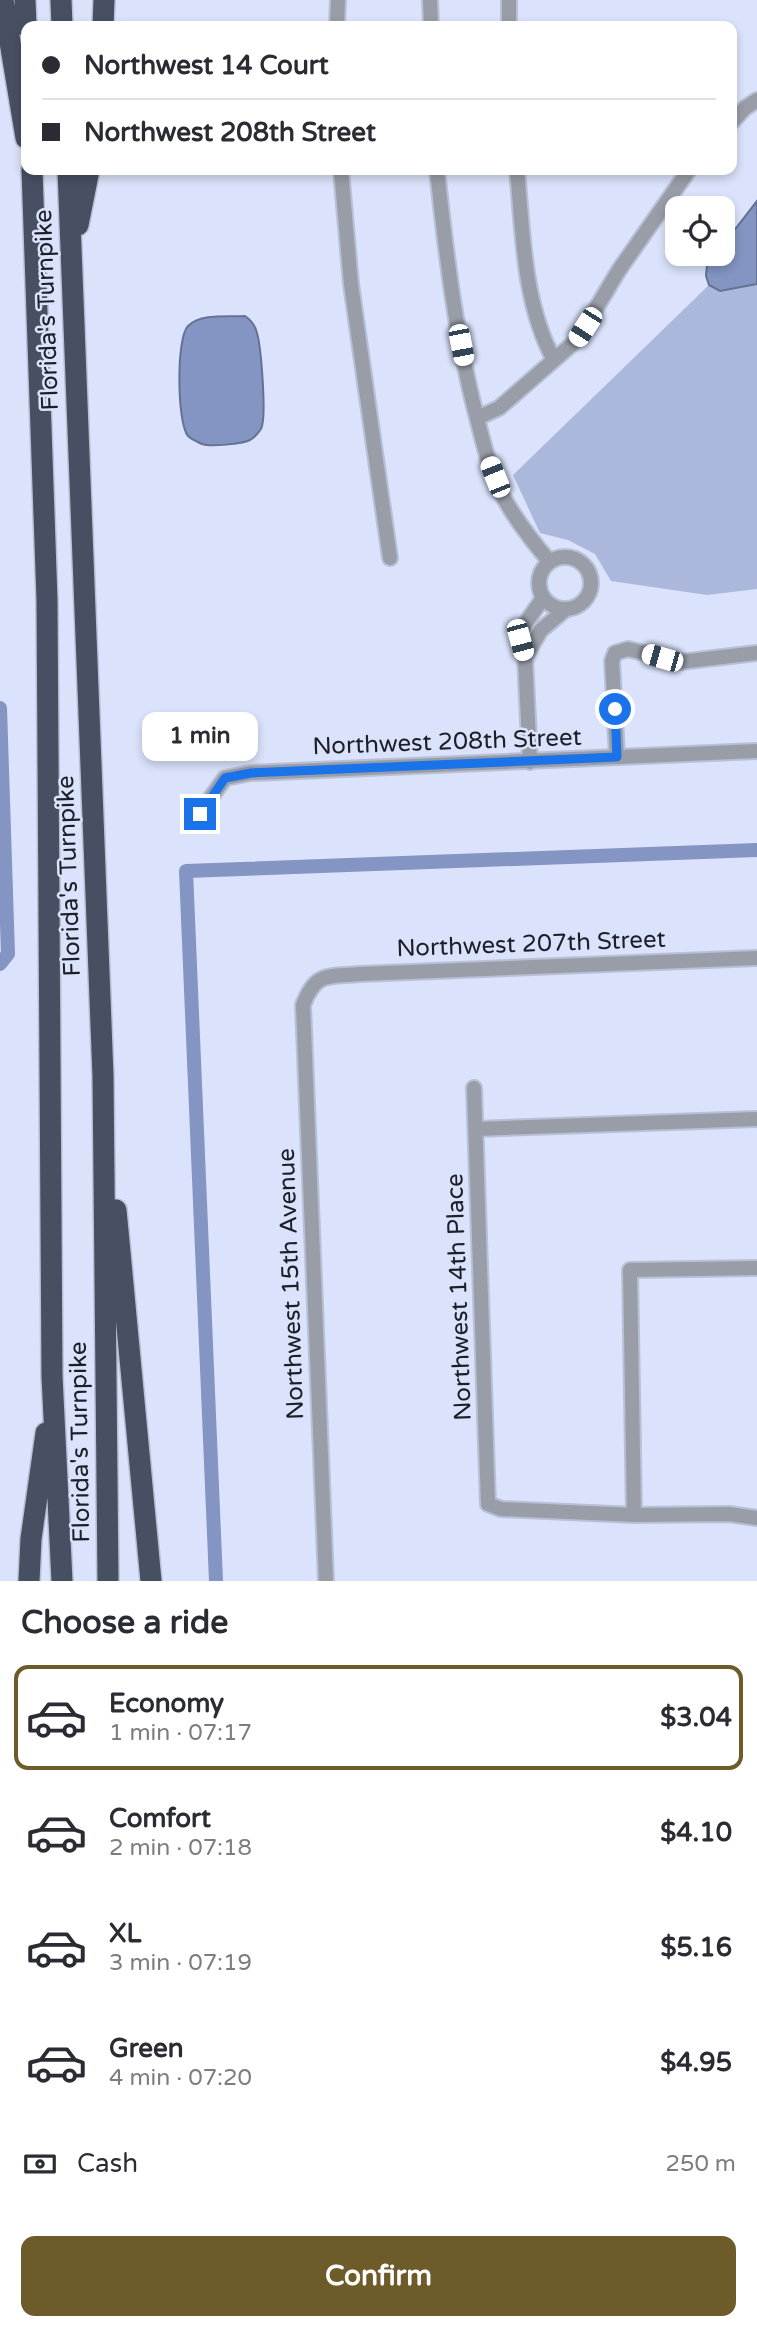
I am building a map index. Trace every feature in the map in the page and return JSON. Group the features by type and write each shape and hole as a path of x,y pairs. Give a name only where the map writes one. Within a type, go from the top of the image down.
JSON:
{"highway":[{"path":"3,0 21,108"},
{"path":"25,0 26,21"},
{"path":"61,0 62,21"},
{"path":"103,21 104,0"},
{"name":"Florida's Turnpike","path":"32,175 47,600 52,1376 62,1581"},
{"name":"Florida's Turnpike","path":"68,175 103,1076 108,1581"},
{"path":"72,258 88,175"},
{"path":"103,1076 152,1581"},
{"path":"29,1581 31,1539 52,1376"}],"street":[{"path":"337,21 338,0"},
{"path":"430,0 431,21"},
{"path":"509,0 509,21"},
{"path":"737,117 757,100"},
{"path":"341,175 351,284 390,558"},
{"path":"439,175 456,318 489,464 520,527 550,562"},
{"path":"517,175 525,256 535,317 554,360"},
{"path":"477,418 499,408 577,340 624,261 685,175"},
{"path":"525,657 541,630 566,609 582,603 590,587 590,579 582,564 565,557 544,567 539,582 543,598 549,604 566,609"},
{"path":"530,762 525,657 520,640 525,624 543,598"},
{"path":"617,757 612,661 615,653 628,649 680,662 757,653"},
{"name":"Northwest 208th Street","path":"200,814 225,778 251,773 757,751"},
{"name":"Northwest 207th Street","path":"310,987 324,977 360,974 757,958"},
{"name":"Northwest 15th Avenue","path":"310,987 303,1005 326,1581"},
{"name":"Northwest 14th Place","path":"474,1088 488,1504 501,1510 634,1515"},
{"path":"476,1129 757,1119"},
{"path":"757,1268 631,1270 634,1515 695,1513 757,1518"}],"shaded area":[{"path":"757,201 757,284 720,291 709,285 707,266 735,266 736,228"},
{"path":"757,284 757,589 707,595 611,581 595,554 568,540 540,533 513,475 709,285 720,291"},
{"path":"245,316 254,325 259,341 263,397 261,429 246,441 219,445 202,444 188,436 184,428 179,381 184,334 188,326 200,319"}],"waterway":[{"path":"0,708 8,954 0,964"},
{"path":"216,1581 186,871 757,850"}],"route":[{"path":"200,814 225,778 251,773 617,757 615,709"}]}
